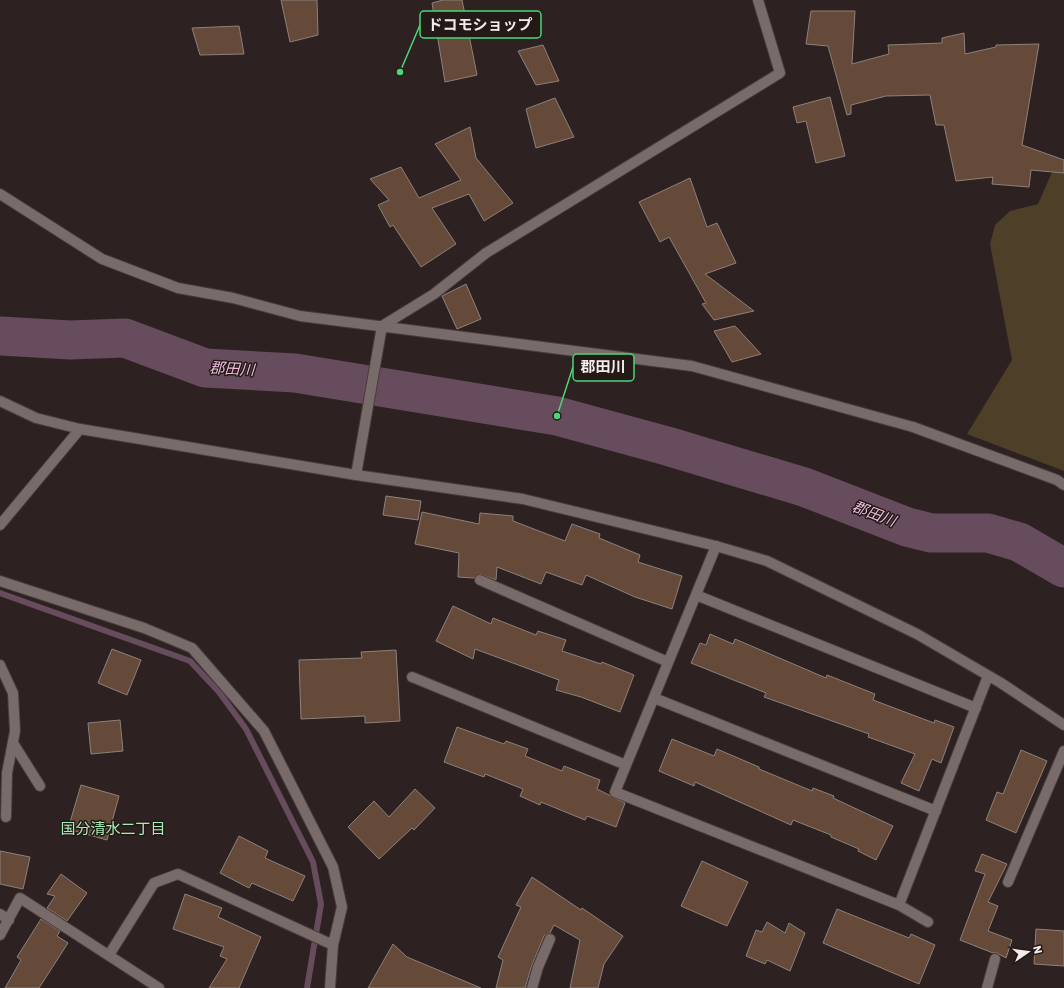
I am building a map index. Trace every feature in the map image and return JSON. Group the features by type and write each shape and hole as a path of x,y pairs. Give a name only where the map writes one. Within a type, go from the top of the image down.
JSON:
{"street":[{"path":"356,475 382,326 434,294 486,253 780,73 758,0"},
{"path":"0,194 102,259 178,288 233,298 300,316 692,366 913,427 1056,480 1064,485"},
{"path":"0,401 36,418 80,429 356,475 523,499 716,546 767,561 917,634 988,676 1064,725"},
{"path":"0,525 80,429"},
{"path":"716,546 615,792 899,905 928,922"},
{"path":"480,580 668,662"},
{"path":"0,581 144,628 192,648 264,731 333,867 342,907 333,944 330,988"},
{"path":"696,595 976,708"},
{"path":"0,665 13,693 15,731 7,773 6,817"},
{"path":"899,905 988,676"},
{"path":"412,677 626,765"},
{"path":"654,698 936,810"},
{"path":"13,743 40,786"},
{"path":"1008,882 1064,751"},
{"path":"109,955 154,883 178,874 333,944"},
{"path":"0,935 20,898 159,988"},
{"path":"0,914 8,920"},
{"path":"532,988 538,967 550,939"},
{"path":"987,988 995,959"}],"shaded area":[{"path":"1052,172 1064,173 1064,471 967,434 1012,360 990,244 995,225 1010,211 1038,204"}],"building":[{"path":"281,0 317,0 318,35 290,42"},
{"path":"443,0 462,0 477,75 445,82 432,3"},
{"path":"811,11 855,11 852,64 889,54 888,45 942,43 942,38 964,33 965,54 996,47 996,45 1039,44 1022,145 1064,160 1064,173 1031,170 1029,187 992,184 993,177 956,181 944,125 936,125 930,95 886,96 851,105 851,114 847,115 828,46 806,44"},
{"path":"239,26 244,54 200,55 192,28"},
{"path":"543,45 559,81 536,85 518,51"},
{"path":"830,97 845,156 816,163 806,121 797,123 793,107"},
{"path":"555,98 574,137 536,148 526,109"},
{"path":"470,127 476,158 513,203 484,221 469,194 432,208 456,244 421,267 393,225 390,227 378,205 389,200 370,179 401,167 419,198 461,180 435,144"},
{"path":"690,178 707,227 717,223 736,263 705,274 754,311 714,320 702,304 706,303 669,237 660,242 639,202"},
{"path":"466,284 481,319 457,329 442,296"},
{"path":"735,326 761,354 732,362 714,331"},
{"path":"386,496 421,501 418,520 383,515"},
{"path":"422,512 479,524 480,513 513,516 513,521 565,541 572,524 600,534 599,538 640,555 638,562 682,576 672,609 635,597 586,575 582,585 546,572 541,584 497,567 496,580 480,574 474,578 458,577 459,553 415,544"},
{"path":"453,606 491,624 493,618 536,635 538,631 566,640 562,651 601,664 602,662 634,675 620,712 581,697 556,690 559,680 475,649 473,659 436,641"},
{"path":"710,634 733,644 735,639 826,678 827,675 875,694 873,700 934,723 935,720 954,727 941,763 932,759 919,791 901,783 915,754 868,737 869,734 764,697 766,693 691,663 700,643 706,645"},
{"path":"112,649 141,660 127,695 98,683"},
{"path":"396,650 400,721 365,723 365,716 301,719 299,660 362,658 361,652"},
{"path":"120,720 123,751 91,754 88,723"},
{"path":"457,727 504,744 506,741 528,749 525,756 562,771 564,766 600,780 597,789 625,803 616,827 587,816 585,820 541,802 540,805 520,796 523,789 485,774 484,777 444,762"},
{"path":"672,739 714,756 717,749 759,767 759,769 812,791 813,788 834,796 833,798 893,826 876,860 858,851 859,849 831,837 831,835 793,820 791,825 695,782 694,786 659,771"},
{"path":"1021,750 1047,761 1016,833 986,820 997,792 1003,794"},
{"path":"81,785 119,796 107,840 68,829"},
{"path":"415,789 435,808 414,830 412,828 379,859 348,827 374,801 389,817"},
{"path":"239,836 268,851 265,858 305,876 293,901 252,883 249,888 220,873"},
{"path":"0,851 30,857 23,889 0,884"},
{"path":"982,854 1007,864 988,902 998,906 988,931 1012,940 1006,958 997,953 993,953 960,940 985,874 975,871"},
{"path":"702,861 748,882 727,926 681,906"},
{"path":"61,874 87,893 67,921 47,908 55,896 47,894"},
{"path":"532,877 623,936 604,964 598,988 570,988 580,940 554,925 550,933 544,936 532,965 525,988 496,988 503,960 498,957 521,907 516,905"},
{"path":"185,894 222,908 218,917 261,937 239,988 209,988 227,959 220,956 224,947 173,929"},
{"path":"837,909 909,938 911,934 935,945 919,984 823,943"},
{"path":"41,919 60,931 57,936 68,943 39,988 5,988 21,960 17,957"},
{"path":"767,922 785,933 789,923 805,933 790,971 767,960 765,964 746,956 756,930 762,932"},
{"path":"1036,929 1064,931 1064,966 1034,964"},
{"path":"393,944 407,957 481,988 368,988"}],"waterway":[{"name":"郡田川","path":"0,336 70,340 125,338 205,368 295,373 557,416 667,446 804,487 907,527 931,533 988,533 1019,542 1064,568"},
{"path":"0,593 190,661 219,692 246,729 313,862 321,904 307,988"}],"place":[{"name":"ドコモショップ","path":"400,72"},
{"name":"郡田川","path":"557,416"}],"district":[{"name":"国分清水二丁目","path":"113,829"}]}
